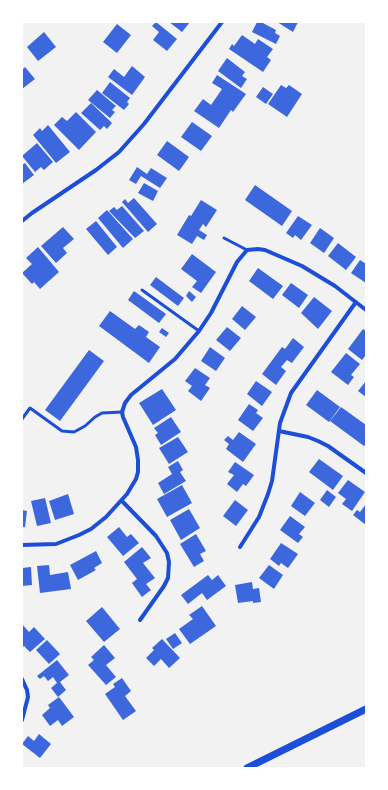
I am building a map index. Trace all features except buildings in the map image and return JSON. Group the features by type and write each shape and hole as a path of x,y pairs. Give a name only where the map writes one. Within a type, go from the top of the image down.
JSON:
{"street":[{"path":"22,221 96,170 118,152 144,124 222,22"},
{"path":"22,545 56,544 79,535 91,529 122,501 133,485 138,472 136,447 124,422 122,412 128,399 175,359 199,331 211,314 237,262 247,250 258,248 265,250 302,266 321,277 366,310"},
{"path":"240,548 258,517 268,494 272,481 279,431 287,401 295,386 356,302"},
{"path":"279,431 308,437 323,443 366,473"},
{"path":"122,501 156,536 167,554 169,562 168,578 140,620"},
{"path":"22,679 27,690 28,697 22,720"},
{"path":"247,768 366,709"}],"lane":[{"path":"224,238 247,250"},
{"path":"142,290 199,331"},
{"path":"22,419 30,408 62,431 74,432 85,426 95,417 102,414 122,412"}]}
